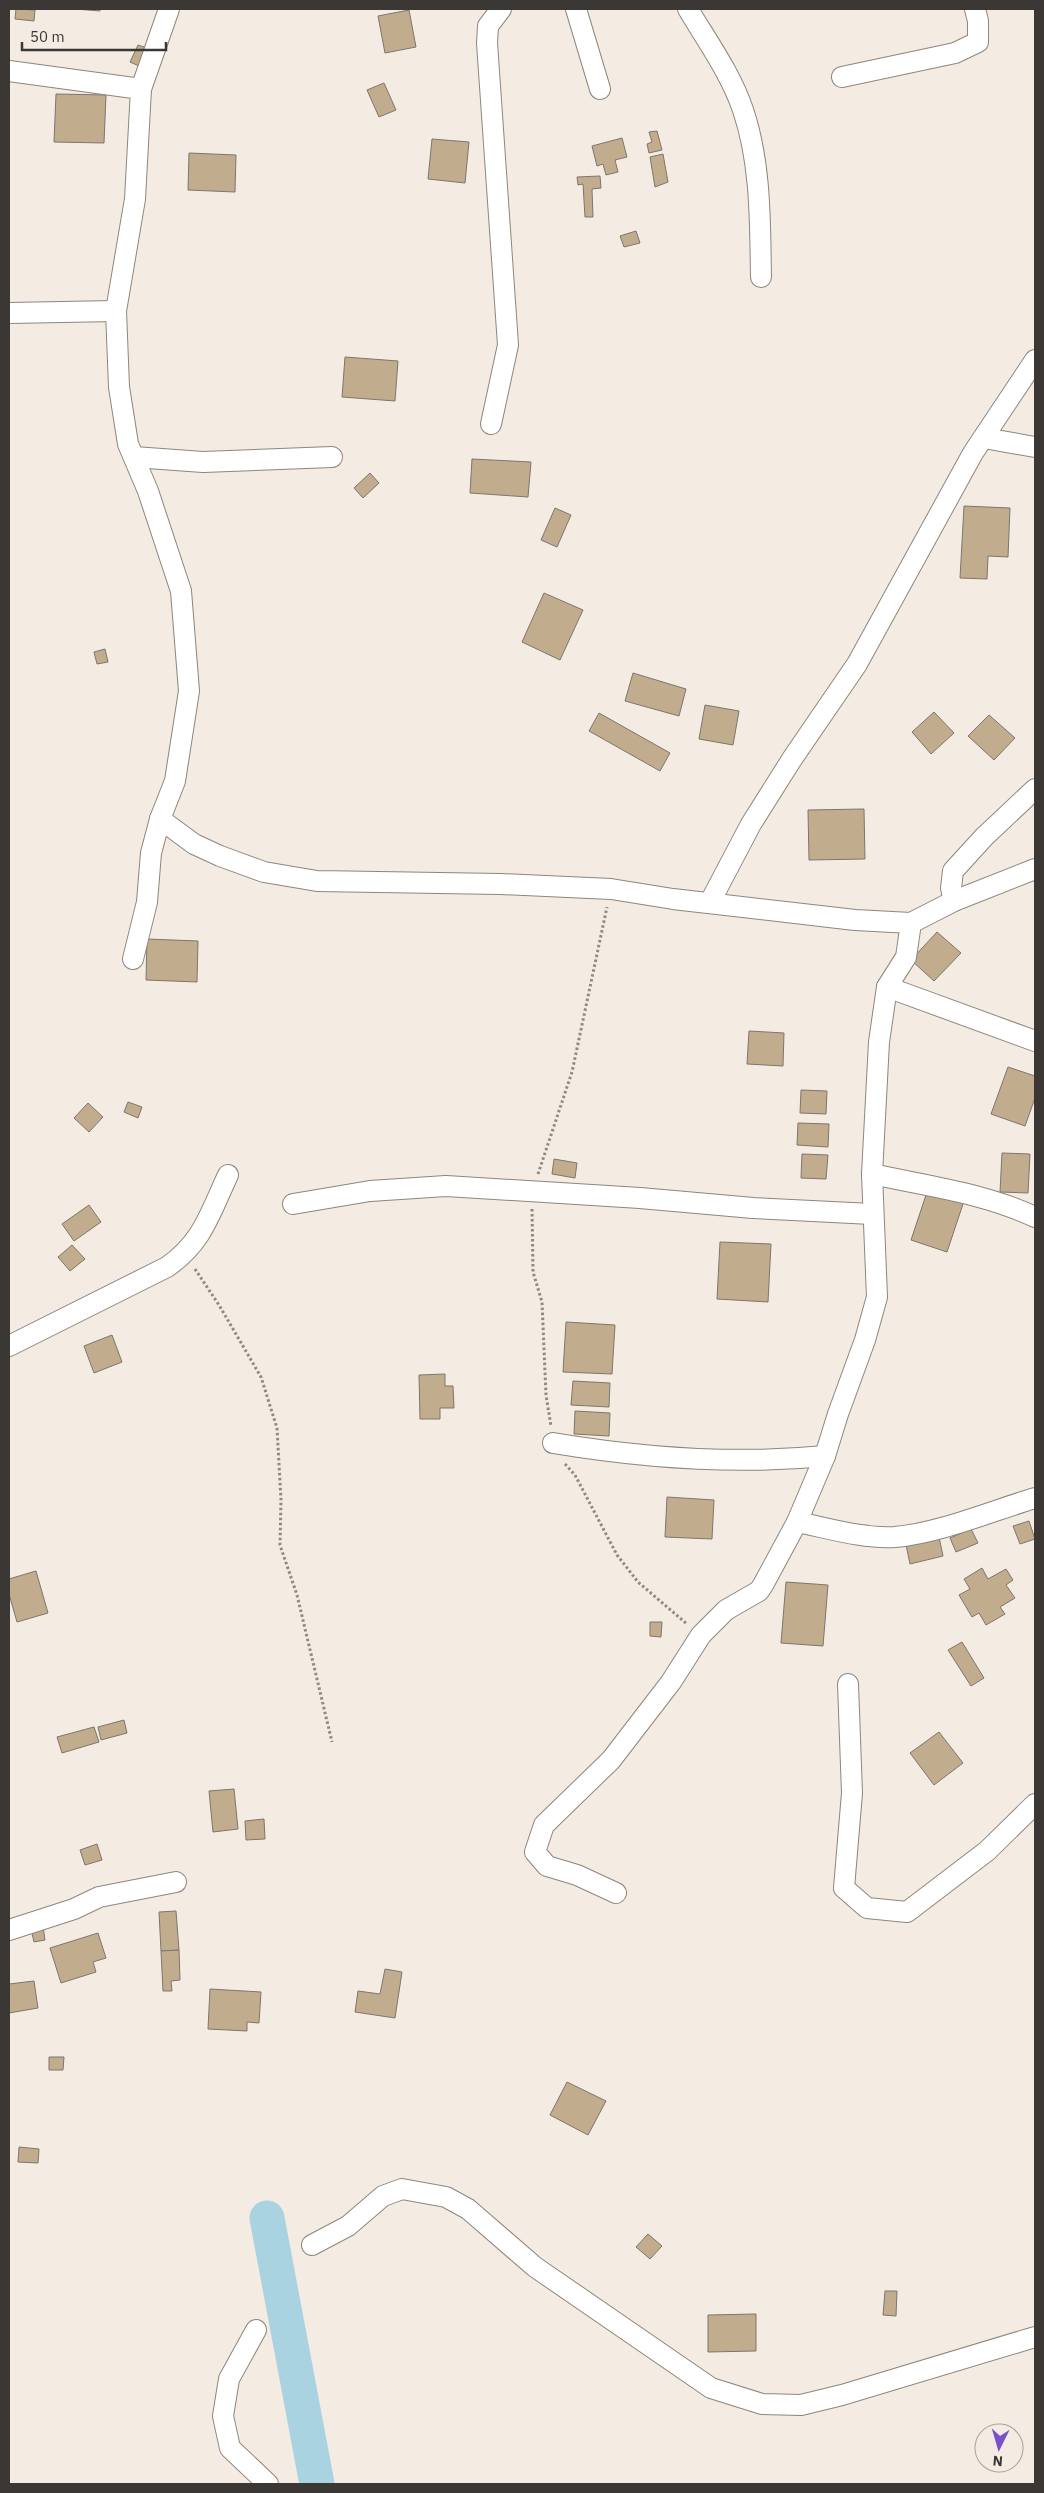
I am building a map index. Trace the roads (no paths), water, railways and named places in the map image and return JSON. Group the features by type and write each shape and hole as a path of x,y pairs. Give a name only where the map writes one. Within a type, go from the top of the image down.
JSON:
{"street":[{"path":"133,959 147,902 151,853 160,819 175,781 189,690 181,591 148,490 128,444 119,387 116,311 135,200 141,89 169,9"},
{"path":"491,424 508,346 487,43 488,26 501,9"},
{"path":"576,9 600,89"},
{"path":"688,9 733,85 745,118 760,204 762,277"},
{"path":"842,77 955,53 970,47 978,42 980,36 975,9"},
{"path":"9,71 141,89"},
{"path":"9,313 116,311"},
{"path":"710,902 751,824 792,759 857,664 984,438 1035,360"},
{"path":"984,438 1035,447"},
{"path":"134,457 203,462 332,457"},
{"path":"954,900 951,888 953,871 984,837 1035,789"},
{"path":"160,819 194,844 264,872 317,880 500,884 611,889 855,920 912,923 954,900 1035,869"},
{"path":"616,1893 577,1875 547,1866 535,1852 544,1824 611,1760 671,1682 701,1635 726,1610 759,1591 797,1522 825,1456 865,1340 876,1297 872,1174 879,1042 887,987 906,957 912,923"},
{"path":"887,987 1035,1041"},
{"path":"872,1174 982,1197 1009,1205 1035,1217"},
{"path":"9,1346 167,1267 185,1254 199,1236 228,1175"},
{"path":"293,1204 370,1191 446,1186 640,1198 753,1208 872,1214"},
{"path":"553,1443 628,1454 694,1460 759,1461 825,1456"},
{"path":"797,1522 857,1533 894,1537 918,1534 1035,1498"},
{"path":"848,1684 852,1793 844,1888 867,1908 907,1912 987,1851 1035,1804"},
{"path":"9,1930 74,1909 99,1897 176,1882"},
{"path":"312,2245 348,2226 383,2196 402,2189 446,2197 468,2209 535,2267 710,2388 762,2404 801,2404 842,2395 1035,2337"},
{"path":"256,2330 229,2379 222,2416 230,2448 268,2484"}],"waterway":[{"path":"267,2218 317,2484"}]}
